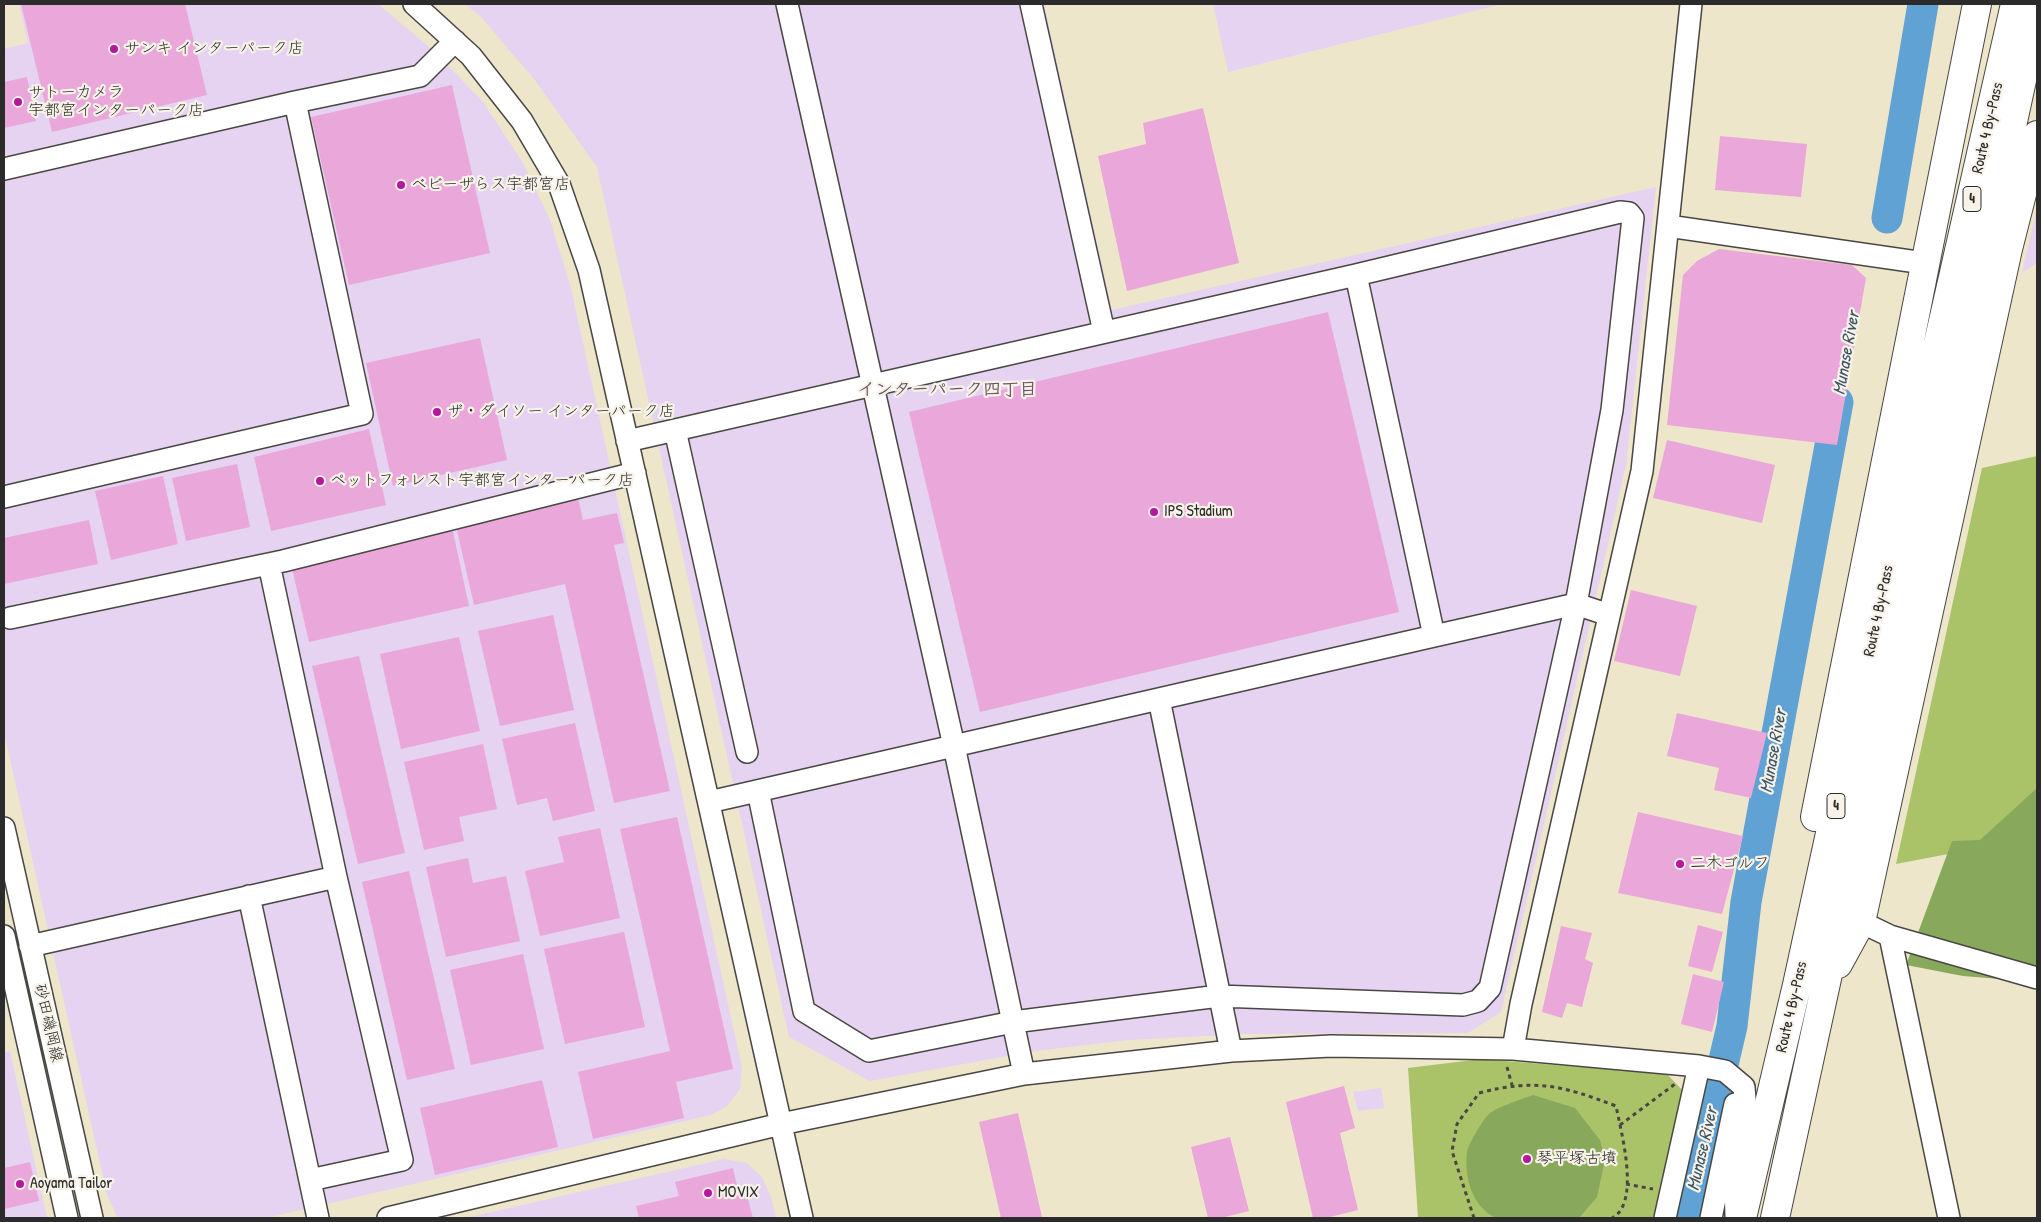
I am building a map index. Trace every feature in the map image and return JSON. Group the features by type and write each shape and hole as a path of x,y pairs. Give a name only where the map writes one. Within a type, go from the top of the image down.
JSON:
{"highway":[{"path":"1797,985 1811,835 1977,4"},
{"name":"Route 4 By-Pass","path":"1775,1218 1823,993 2015,4"},
{"name":"Route 4 By-Pass","path":"1742,1218 1940,396 2037,11"},
{"path":"1823,993 1861,922 2006,259 2037,135"}],"street":[{"path":"414,4 471,56 522,121 559,184 589,270 802,1218"},
{"path":"787,4 954,746 1024,1074"},
{"path":"1032,4 1104,332"},
{"path":"1513,1049 1523,994 1642,471 1691,4"},
{"path":"4,169 294,102 420,76 455,41"},
{"path":"4,497 362,414 294,102"},
{"path":"627,441 1356,275 1620,212 1629,213 1633,218 1612,410 1576,604 1490,988 1478,1001 1463,1005 1219,996 1013,1022 869,1051 804,1011 758,791"},
{"path":"1668,226 1924,263"},
{"path":"1356,275 1434,636"},
{"path":"675,430 747,752"},
{"path":"10,618 269,564 635,473"},
{"path":"269,564 336,876 402,1160 310,1180"},
{"path":"709,802 1576,604 1609,615"},
{"path":"1158,699 1231,1051"},
{"name":"砂田磯岡線","path":"4,828 92,1218"},
{"path":"30,946 336,876"},
{"path":"249,896 318,1218"},
{"path":"1861,922 1890,936 2037,978"},
{"name":"砂田磯岡線","path":"4,936 67,1218"},
{"path":"1890,936 1950,1218"},
{"path":"388,1218 781,1124 1024,1074 1231,1051 1331,1046 1513,1049 1699,1066 1725,1071 1744,1087 1747,1123 1735,1184 1736,1218"},
{"path":"1665,1218 1699,1066"},
{"path":"1711,1218 1735,1104"}],"path":[{"path":"1620,1125 1699,1066"},
{"path":"1474,1218 1452,1151 1457,1124 1479,1093 1524,1084 1571,1090 1616,1106 1628,1174 1625,1204 1617,1216 1612,1218"},
{"path":"1626,1184 1671,1192"}],"shaded area":[{"path":"19,4 378,4 435,52 483,102 523,163 550,220 571,288 742,1068 740,1089 727,1106 711,1115 266,1218 118,1218 107,1195 4,732 4,49 28,43"},
{"path":"465,4 1044,4 1112,310 1656,187 1626,465 1501,1012 1468,1033 1246,1034 1128,1040 1035,1051 870,1081 789,1037 597,167 534,79 480,16"},
{"path":"1213,4 1502,4 1228,72"},
{"path":"2037,207 2037,263 2022,273"},
{"path":"10,1051 47,1218 4,1218 4,1053"},
{"path":"1381,1088 1384,1108 1358,1111 1353,1092"},
{"path":"724,1159 747,1163 762,1177 771,1197 776,1218 465,1218"}],"green space":[{"path":"2037,456 2037,837 1896,864 1982,468"},
{"path":"2037,788 2037,982 1963,976 1906,965 1952,841 1980,840"},
{"path":"1481,1059 1667,1074 1684,1092 1655,1218 1418,1218 1408,1068"},
{"path":"1533,1095 1575,1108 1600,1140 1605,1160 1597,1197 1579,1218 1496,1218 1481,1207 1471,1190 1466,1162 1467,1152 1479,1127 1491,1112"}],"building":[{"name":"サンキ インターパーク店","path":"21,4 185,4 207,95 52,132"},
{"name":"サトーカメラ 宇都宮インターパーク店","path":"27,77 36,121 4,128 4,82"},
{"name":"ベビーザらス宇都宮店","path":"452,85 490,253 349,285 311,117"},
{"path":"1203,108 1239,263 1127,291 1098,156 1146,144 1143,123"},
{"path":"1720,136 1807,144 1801,197 1715,190"},
{"path":"1719,249 1852,265 1866,278 1837,445 1667,425 1683,275 1697,261"},
{"name":"IPS Stadium","path":"1328,312 1399,612 980,712 909,412"},
{"name":"ザ・ダイソー インターパーク店","path":"480,338 507,460 393,486 366,363"},
{"name":"ペットフォレスト宇都宮インターパーク店","path":"369,429 386,505 271,531 254,457"},
{"path":"1667,440 1775,465 1762,523 1653,498"},
{"path":"237,464 250,527 186,541 172,478"},
{"path":"163,476 178,544 111,560 95,491"},
{"path":"578,498 583,520 617,513 624,543 614,545 670,791 614,803 565,584 474,605 456,526"},
{"path":"89,520 98,564 4,584 4,538"},
{"path":"452,527 469,606 309,642 291,564"},
{"path":"1631,590 1697,606 1680,676 1614,661"},
{"path":"553,615 574,710 500,726 478,631"},
{"path":"459,637 480,731 401,749 380,654"},
{"path":"359,656 405,853 358,864 312,666"},
{"path":"1677,713 1767,733 1751,798 1714,790 1719,768 1667,756"},
{"path":"575,723 595,811 553,821 547,798 517,805 502,739"},
{"path":"483,744 497,809 459,817 464,841 424,850 404,762"},
{"name":"二木ゴルフ","path":"1638,812 1743,836 1722,914 1618,893"},
{"path":"677,817 733,1069 676,1082 684,1118 593,1139 578,1072 670,1051 620,829"},
{"path":"600,828 620,918 540,936 525,871 564,862 558,837"},
{"path":"468,858 473,883 506,876 520,941 446,957 426,867"},
{"path":"409,871 455,1069 407,1080 362,882"},
{"path":"1698,925 1723,932 1712,972 1688,966"},
{"path":"1561,926 1592,933 1585,959 1593,963 1582,1007 1567,1003 1562,1018 1542,1012"},
{"path":"624,932 645,1027 565,1044 544,949"},
{"path":"523,954 544,1049 471,1065 450,970"},
{"path":"1693,974 1724,982 1712,1032 1681,1024"},
{"path":"542,1080 558,1147 435,1175 420,1108"},
{"path":"1344,1086 1355,1128 1340,1133 1358,1210 1326,1218 1313,1218 1286,1102"},
{"path":"1018,1113 1042,1217 1001,1218 979,1122"},
{"path":"1230,1137 1249,1211 1221,1218 1208,1218 1191,1147"},
{"name":"Aoyama Tailor","path":"30,1162 39,1201 4,1209 4,1168"},
{"name":"MOVIX","path":"733,1168 739,1194 746,1192 753,1218 639,1218 636,1206 679,1196 675,1182"}],"waterway":[{"name":"Munase River","path":"1887,218 1923,4"},
{"name":"Munase River","path":"1687,1218 1732,1026 1746,902 1838,402"}],"place":[{"name":"サンキ インターパーク店","path":"114,49"},
{"name":"サトーカメラ 宇都宮インターパーク店","path":"18,102"},
{"name":"ベビーザらス宇都宮店","path":"401,185"},
{"name":"ザ・ダイソー インターパーク店","path":"437,412"},
{"name":"ペットフォレスト宇都宮インターパーク店","path":"320,481"},
{"name":"IPS Stadium","path":"1154,512"},
{"name":"二木ゴルフ","path":"1680,864"},
{"name":"琴平塚古墳","path":"1527,1159"},
{"name":"Aoyama Tailor","path":"20,1184"},
{"name":"MOVIX","path":"708,1193"}],"district":[{"name":"インターパーク四丁目","path":"947,390"}]}
